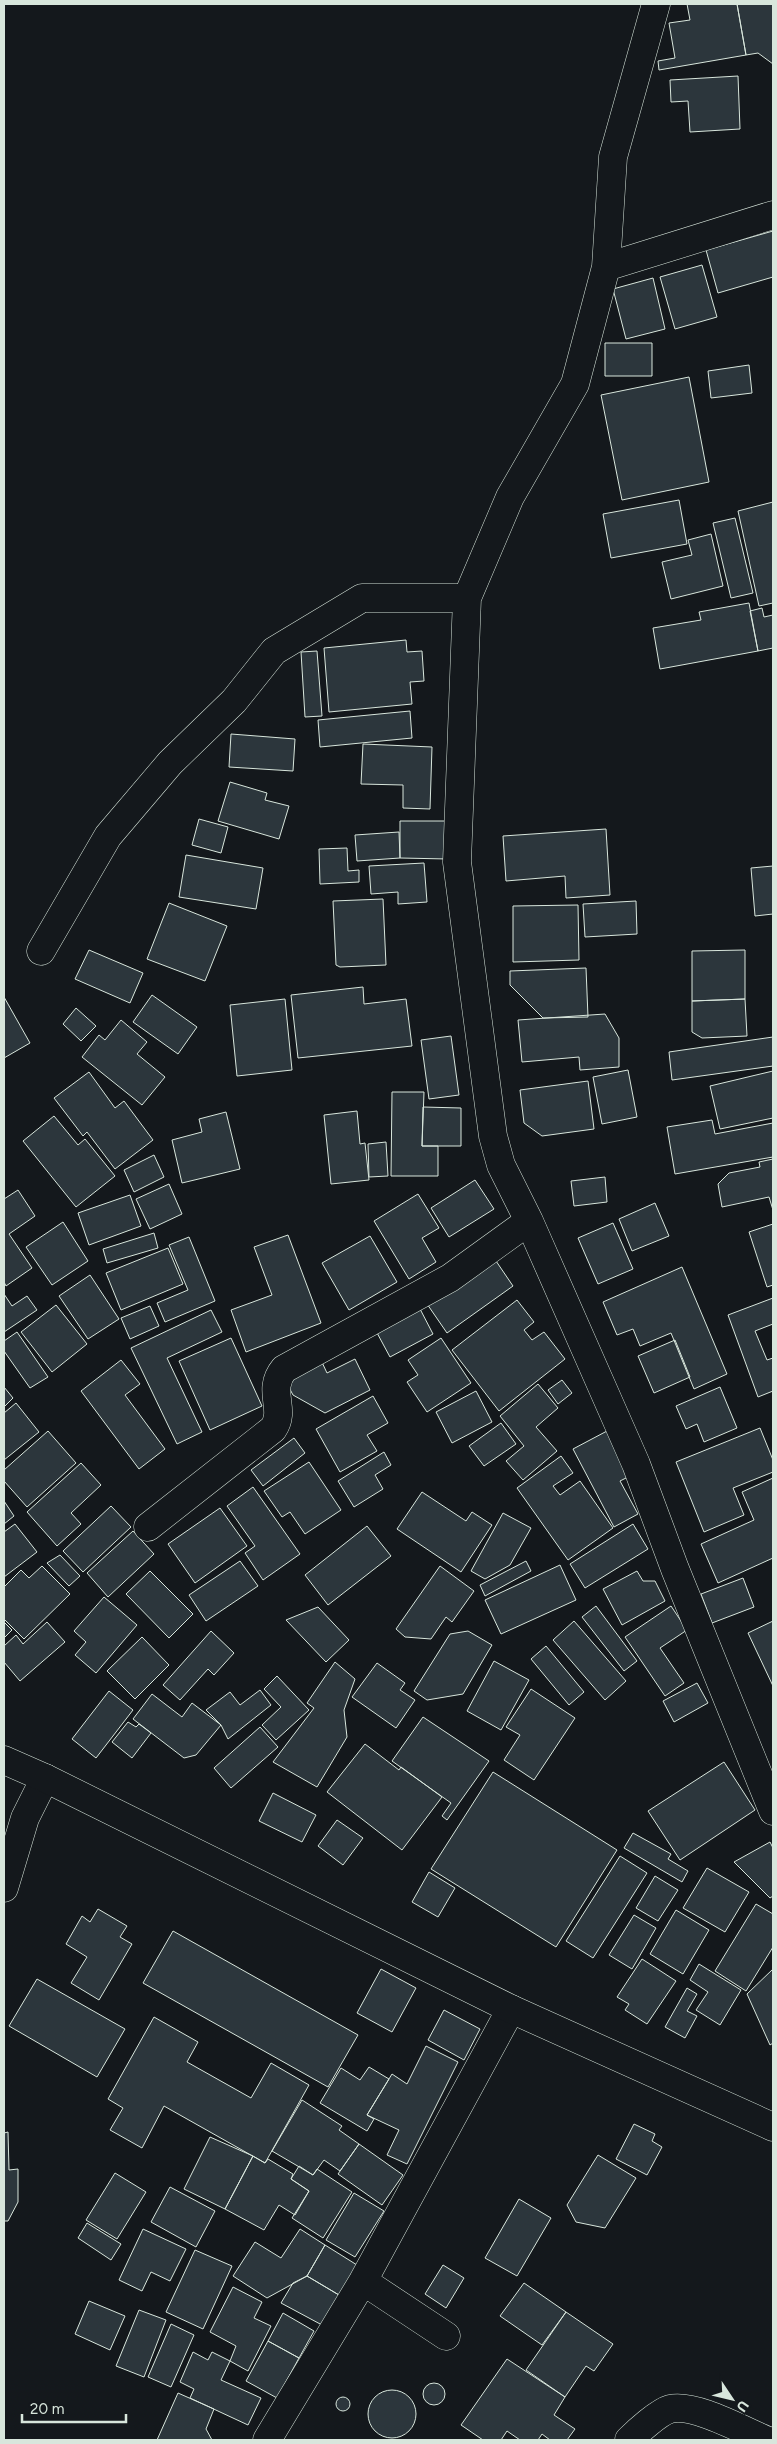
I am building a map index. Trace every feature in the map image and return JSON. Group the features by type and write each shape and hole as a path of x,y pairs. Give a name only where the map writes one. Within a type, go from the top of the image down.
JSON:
{"main road":[{"path":"656,4 613,157 606,267 575,384 510,497 467,598 457,862 493,1136 501,1165 529,1221 636,1464 675,1569 773,1811"},
{"path":"606,267 773,215"},
{"path":"41,951 108,836 170,763 234,701 274,651 362,598 467,598"},
{"path":"148,1527 273,1429 277,1424 276,1382 284,1369 450,1278 529,1221"},
{"path":"4,1760 45,1778 511,2009 773,2127"},
{"path":"4,1888 25,1818 45,1778"},
{"path":"267,2440 363,2281 511,2009"},
{"path":"363,2281 446,2336"},
{"path":"629,2440 669,2409 698,2411 766,2440"}],"building":[{"path":"687,4 737,4 746,55 659,70 658,61 675,58 669,23 690,20"},
{"path":"737,4 773,4 773,64 758,53 746,55"},
{"path":"738,76 740,129 690,132 688,101 671,102 670,80"},
{"path":"773,231 773,277 718,293 706,250"},
{"path":"702,265 717,317 675,329 660,277"},
{"path":"653,278 665,329 626,339 613,289"},
{"path":"605,343 652,343 652,376 605,376"},
{"path":"749,365 752,393 711,398 708,371"},
{"path":"689,377 709,482 622,500 601,395"},
{"path":"679,500 687,544 611,558 603,514"},
{"path":"773,502 773,603 759,606 738,511"},
{"path":"735,518 753,593 731,598 713,523"},
{"path":"711,534 723,586 671,599 662,562 692,555 688,540"},
{"path":"749,603 758,651 660,669 653,628 701,620 699,612"},
{"path":"762,608 764,617 773,615 773,648 758,651 750,611"},
{"path":"406,640 407,652 422,651 424,681 410,682 412,704 329,712 324,648"},
{"path":"317,651 322,716 305,717 301,652"},
{"path":"410,711 412,738 320,747 318,720"},
{"path":"231,734 295,739 293,771 229,767"},
{"path":"363,744 432,747 430,809 403,808 403,785 361,784"},
{"path":"230,782 267,793 265,800 289,806 279,839 218,821"},
{"path":"199,819 228,827 221,853 192,845"},
{"path":"400,821 448,821 448,859 400,858"},
{"path":"606,829 610,895 566,898 565,876 506,881 503,836"},
{"path":"399,832 400,858 357,861 355,835"},
{"path":"347,848 348,871 359,870 359,882 320,884 319,849"},
{"path":"186,855 263,868 256,909 179,897"},
{"path":"424,863 427,902 398,904 398,892 371,894 369,866"},
{"path":"773,866 773,914 755,916 751,868"},
{"path":"383,899 386,965 340,967 336,965 333,901"},
{"path":"636,901 637,934 585,937 583,904"},
{"path":"169,903 227,926 205,981 147,959"},
{"path":"578,905 579,960 513,962 513,906"},
{"path":"89,950 143,973 130,1003 75,979"},
{"path":"745,950 745,999 692,1001 692,951"},
{"path":"586,968 588,1017 543,1018 510,985 510,971"},
{"path":"363,987 364,1004 406,999 412,1046 298,1058 291,995"},
{"path":"152,995 197,1027 178,1054 133,1022"},
{"path":"4,997 30,1043 4,1058"},
{"path":"285,999 292,1070 237,1076 230,1005"},
{"path":"745,999 747,1036 702,1038 692,1032 692,1001"},
{"path":"76,1008 96,1026 81,1041 63,1024"},
{"path":"605,1014 619,1038 619,1067 580,1070 579,1057 522,1062 518,1020"},
{"path":"121,1020 147,1042 137,1054 165,1077 142,1105 82,1057 99,1035 105,1040"},
{"path":"451,1036 459,1095 429,1099 421,1040"},
{"path":"773,1037 773,1066 672,1080 669,1052"},
{"path":"628,1070 637,1117 602,1124 593,1077"},
{"path":"773,1071 773,1118 720,1129 710,1086"},
{"path":"89,1072 115,1108 124,1101 153,1140 115,1169 87,1132 83,1136 54,1098"},
{"path":"588,1081 594,1129 542,1136 524,1123 520,1090"},
{"path":"392,1092 424,1092 422,1146 438,1146 438,1176 391,1176"},
{"path":"423,1107 461,1108 461,1146 422,1146"},
{"path":"357,1111 360,1144 365,1143 369,1180 331,1184 324,1115"},
{"path":"226,1112 240,1169 182,1183 172,1140 202,1132 199,1119"},
{"path":"54,1116 78,1145 85,1139 115,1176 76,1207 23,1141"},
{"path":"712,1120 715,1134 773,1123 773,1157 675,1174 667,1127"},
{"path":"386,1142 388,1176 369,1177 368,1144"},
{"path":"154,1155 164,1177 134,1192 124,1170"},
{"path":"773,1159 773,1210 769,1197 722,1207 718,1184 729,1173 760,1167 759,1162"},
{"path":"605,1177 607,1202 574,1206 571,1181"},
{"path":"475,1180 494,1209 449,1237 431,1208"},
{"path":"169,1184 182,1214 150,1229 136,1199"},
{"path":"18,1190 35,1216 9,1234 32,1268 6,1286 4,1282 4,1199"},
{"path":"418,1194 439,1228 422,1238 436,1262 409,1279 374,1221"},
{"path":"130,1195 141,1226 89,1245 78,1213"},
{"path":"655,1203 669,1236 632,1251 619,1219"},
{"path":"63,1222 88,1261 52,1285 26,1247"},
{"path":"613,1223 633,1269 598,1284 578,1238"},
{"path":"773,1224 773,1285 767,1287 749,1232"},
{"path":"154,1233 158,1248 107,1263 103,1249"},
{"path":"288,1235 321,1323 246,1352 231,1310 272,1295 254,1247"},
{"path":"370,1236 397,1282 349,1310 322,1263"},
{"path":"189,1237 215,1301 165,1322 157,1303 188,1290 169,1245"},
{"path":"168,1248 183,1284 121,1310 106,1273"},
{"path":"496,1261 513,1286 447,1333 425,1301"},
{"path":"682,1267 727,1374 694,1389 671,1333 640,1346 633,1329 617,1335 603,1302"},
{"path":"90,1275 119,1319 88,1339 59,1296"},
{"path":"4,1294 12,1306 27,1296 37,1310 4,1332"},
{"path":"773,1298 773,1324 755,1331 767,1360 773,1358 773,1391 758,1397 728,1315"},
{"path":"517,1300 534,1322 524,1330 532,1340 544,1332 565,1359 499,1411 452,1350"},
{"path":"56,1305 87,1344 52,1372 21,1332"},
{"path":"150,1306 159,1326 130,1339 121,1318"},
{"path":"419,1307 433,1334 390,1357 376,1331"},
{"path":"211,1310 222,1332 167,1358 202,1432 177,1444 131,1348"},
{"path":"17,1332 48,1377 30,1388 4,1351 4,1341"},
{"path":"231,1338 262,1406 210,1430 179,1361"},
{"path":"441,1338 471,1383 427,1412 407,1382 418,1375 408,1360"},
{"path":"675,1340 690,1377 654,1393 638,1356"},
{"path":"320,1358 327,1373 355,1359 370,1390 325,1413 293,1395 283,1376"},
{"path":"121,1360 140,1384 125,1395 165,1449 139,1469 81,1391"},
{"path":"562,1380 572,1393 558,1404 548,1390"},
{"path":"538,1384 558,1408 536,1427 557,1451 523,1480 506,1461 524,1446 500,1416"},
{"path":"4,1387 13,1398 4,1407"},
{"path":"720,1387 737,1428 704,1442 697,1424 686,1429 676,1406"},
{"path":"476,1391 492,1422 452,1443 436,1412"},
{"path":"373,1396 388,1423 367,1435 377,1451 340,1472 316,1429"},
{"path":"16,1403 39,1432 4,1460 4,1413"},
{"path":"501,1423 516,1444 484,1466 469,1446"},
{"path":"760,1428 773,1460 773,1472 733,1488 744,1515 704,1532 676,1462"},
{"path":"48,1431 76,1463 27,1507 4,1481 4,1470"},
{"path":"607,1431 630,1476 620,1481 638,1514 614,1527 573,1449"},
{"path":"294,1438 305,1453 263,1486 251,1470"},
{"path":"384,1452 391,1465 375,1475 383,1489 354,1507 338,1481"},
{"path":"561,1456 573,1473 553,1486 560,1495 580,1481 613,1528 568,1560 517,1488"},
{"path":"309,1462 341,1510 305,1534 290,1512 282,1517 264,1491"},
{"path":"81,1463 101,1485 71,1513 81,1524 57,1546 27,1512"},
{"path":"773,1478 773,1558 718,1583 701,1544 754,1520 742,1492"},
{"path":"253,1487 300,1554 263,1580 245,1553 255,1546 227,1506"},
{"path":"422,1492 466,1521 472,1512 492,1525 461,1572 397,1529"},
{"path":"4,1501 14,1516 4,1524"},
{"path":"111,1506 131,1527 83,1572 63,1551"},
{"path":"220,1508 247,1546 195,1583 168,1544"},
{"path":"503,1513 531,1528 510,1565 485,1579 471,1571"},
{"path":"15,1524 37,1552 4,1577 4,1532"},
{"path":"633,1524 648,1549 585,1588 570,1564"},
{"path":"367,1526 391,1556 328,1605 305,1575"},
{"path":"133,1531 154,1554 108,1597 87,1573"},
{"path":"60,1555 80,1576 69,1586 47,1563"},
{"path":"240,1561 258,1586 206,1621 189,1595"},
{"path":"526,1561 531,1571 485,1596 480,1585"},
{"path":"560,1565 576,1600 501,1634 485,1600"},
{"path":"42,1566 70,1594 24,1639 4,1619 4,1587 21,1570 29,1578"},
{"path":"440,1566 474,1591 452,1622 446,1617 431,1639 405,1637 396,1629"},
{"path":"150,1571 193,1614 169,1638 126,1594"},
{"path":"637,1571 643,1581 655,1581 665,1601 622,1625 603,1589"},
{"path":"743,1578 754,1607 712,1623 701,1594"},
{"path":"104,1597 137,1625 96,1673 75,1655 86,1642 74,1631"},
{"path":"596,1606 637,1661 624,1671 582,1617"},
{"path":"671,1606 687,1630 660,1648 684,1683 665,1696 625,1637"},
{"path":"318,1607 349,1640 326,1662 286,1620"},
{"path":"574,1621 626,1681 605,1700 553,1640"},
{"path":"773,1621 773,1686 748,1633"},
{"path":"4,1622 12,1630 4,1638"},
{"path":"47,1622 65,1642 20,1681 4,1662 4,1646 16,1635 23,1644"},
{"path":"211,1631 234,1653 214,1675 208,1669 180,1700 163,1685"},
{"path":"468,1631 492,1645 463,1694 427,1700 414,1691 450,1634"},
{"path":"142,1637 169,1665 135,1699 107,1671"},
{"path":"546,1646 584,1692 569,1705 531,1659"},
{"path":"494,1661 529,1680 501,1730 467,1711"},
{"path":"335,1662 355,1679 344,1710 347,1737 317,1787 273,1762 314,1708 307,1703"},
{"path":"377,1663 405,1683 400,1690 415,1700 396,1728 352,1697"},
{"path":"277,1676 309,1710 276,1740 262,1725 281,1707 264,1689"},
{"path":"697,1683 708,1703 674,1722 663,1701"},
{"path":"531,1689 575,1718 534,1780 504,1760 520,1735 506,1727"},
{"path":"260,1690 271,1705 228,1739 221,1725 206,1710 230,1692 240,1705"},
{"path":"109,1691 133,1710 96,1758 72,1739"},
{"path":"152,1694 182,1717 192,1703 221,1725 196,1755 184,1758 133,1719"},
{"path":"423,1717 489,1761 447,1820 442,1816 451,1803 392,1761"},
{"path":"128,1722 136,1727 139,1724 151,1733 132,1758 112,1742"},
{"path":"260,1727 278,1747 231,1788 214,1768"},
{"path":"365,1744 399,1770 401,1767 442,1797 402,1850 327,1792"},
{"path":"724,1762 755,1810 680,1860 648,1811"},
{"path":"493,1772 617,1850 556,1947 431,1869"},
{"path":"273,1793 316,1815 302,1842 259,1821"},
{"path":"337,1820 363,1838 343,1865 318,1846"},
{"path":"633,1833 671,1854 668,1859 688,1871 682,1882 624,1848"},
{"path":"770,1842 773,1848 773,1896 770,1898 734,1862"},
{"path":"620,1856 647,1873 593,1958 566,1941"},
{"path":"707,1868 749,1892 725,1932 683,1908"},
{"path":"429,1872 455,1888 438,1917 412,1902"},
{"path":"655,1876 678,1890 658,1921 636,1908"},
{"path":"756,1904 773,1914 773,1947 746,1991 715,1971"},
{"path":"98,1909 127,1926 120,1937 132,1944 99,2000 71,1983 87,1957 66,1944 82,1916 90,1922"},
{"path":"676,1910 709,1930 683,1974 650,1954"},
{"path":"634,1915 656,1928 632,1969 609,1955"},
{"path":"173,1931 358,2035 328,2087 143,1983"},
{"path":"642,1959 676,1981 647,2024 625,2010 629,2004 617,1997"},
{"path":"699,1964 741,1990 720,2025 696,2010 708,1992 690,1980"},
{"path":"381,1969 416,1988 392,2032 357,2013"},
{"path":"773,1969 773,2043 770,2045 747,1994"},
{"path":"37,1979 125,2029 97,2077 9,2026"},
{"path":"687,1988 697,1994 687,2011 697,2016 685,2038 665,2027"},
{"path":"444,2010 480,2029 464,2060 428,2040"},
{"path":"154,2017 198,2042 187,2062 251,2098 271,2063 309,2085 265,2163 164,2106 142,2148 110,2130 123,2108 108,2099"},
{"path":"426,2046 458,2062 407,2164 387,2155 399,2130 367,2115 392,2074 407,2084"},
{"path":"369,2067 389,2079 367,2115 374,2119 367,2131 320,2103 341,2068 360,2080"},
{"path":"302,2100 342,2126 339,2130 359,2144 340,2171 324,2160 313,2175 272,2151"},
{"path":"634,2124 655,2134 652,2141 662,2147 647,2175 616,2159"},
{"path":"8,2132 9,2170 18,2169 18,2202 8,2221 4,2221 4,2133"},
{"path":"210,2137 253,2156 225,2209 184,2189"},
{"path":"359,2144 403,2175 382,2205 338,2174"},
{"path":"598,2155 636,2178 605,2228 576,2222 567,2205"},
{"path":"253,2156 265,2163 268,2159 293,2174 291,2179 309,2191 295,2215 279,2205 264,2230 225,2209"},
{"path":"299,2166 313,2175 317,2169 352,2192 323,2238 292,2218 309,2191 291,2179"},
{"path":"115,2173 146,2192 117,2239 86,2220"},
{"path":"170,2187 215,2211 196,2247 151,2222"},
{"path":"354,2193 384,2211 355,2257 326,2240"},
{"path":"519,2199 551,2218 517,2276 485,2258"},
{"path":"87,2223 121,2244 111,2260 78,2238"},
{"path":"143,2229 186,2249 170,2281 151,2272 142,2291 119,2280"},
{"path":"300,2229 325,2245 307,2276 267,2298 233,2276 255,2242 281,2258"},
{"path":"325,2245 357,2265 339,2295 307,2276"},
{"path":"195,2250 232,2266 203,2329 166,2312"},
{"path":"443,2265 464,2278 446,2308 425,2294"},
{"path":"307,2276 339,2295 322,2325 281,2303 293,2283"},
{"path":"524,2283 566,2312 542,2345 500,2316"},
{"path":"233,2287 262,2302 254,2318 271,2326 248,2371 230,2361 236,2346 210,2332"},
{"path":"89,2301 125,2316 110,2350 75,2334"},
{"path":"139,2310 166,2320 144,2377 116,2366"},
{"path":"566,2312 613,2344 594,2371 586,2366 565,2397 526,2370"},
{"path":"283,2313 314,2331 299,2358 268,2341"},
{"path":"171,2324 194,2335 171,2387 148,2377"},
{"path":"268,2341 299,2358 277,2398 246,2381"},
{"path":"193,2352 208,2360 212,2352 230,2361 221,2380 261,2398 248,2425 190,2398 194,2389 180,2382"},
{"path":"507,2359 565,2397 554,2415 575,2429 567,2440 550,2440 542,2434 538,2440 520,2440 507,2431 501,2440 483,2440 461,2425"},
{"path":"434,2383 442,2386 445,2394 442,2402 434,2405 426,2402 423,2394 426,2386"},
{"path":"392,2390 401,2392 409,2397 414,2405 416,2414 414,2423 409,2431 401,2436 392,2438 383,2436 375,2431 370,2423 368,2414 370,2405 375,2397 383,2392"},
{"path":"178,2393 214,2409 206,2429 212,2440 157,2440"},
{"path":"343,2397 348,2399 350,2404 348,2409 343,2411 338,2409 336,2404 338,2399"}]}
